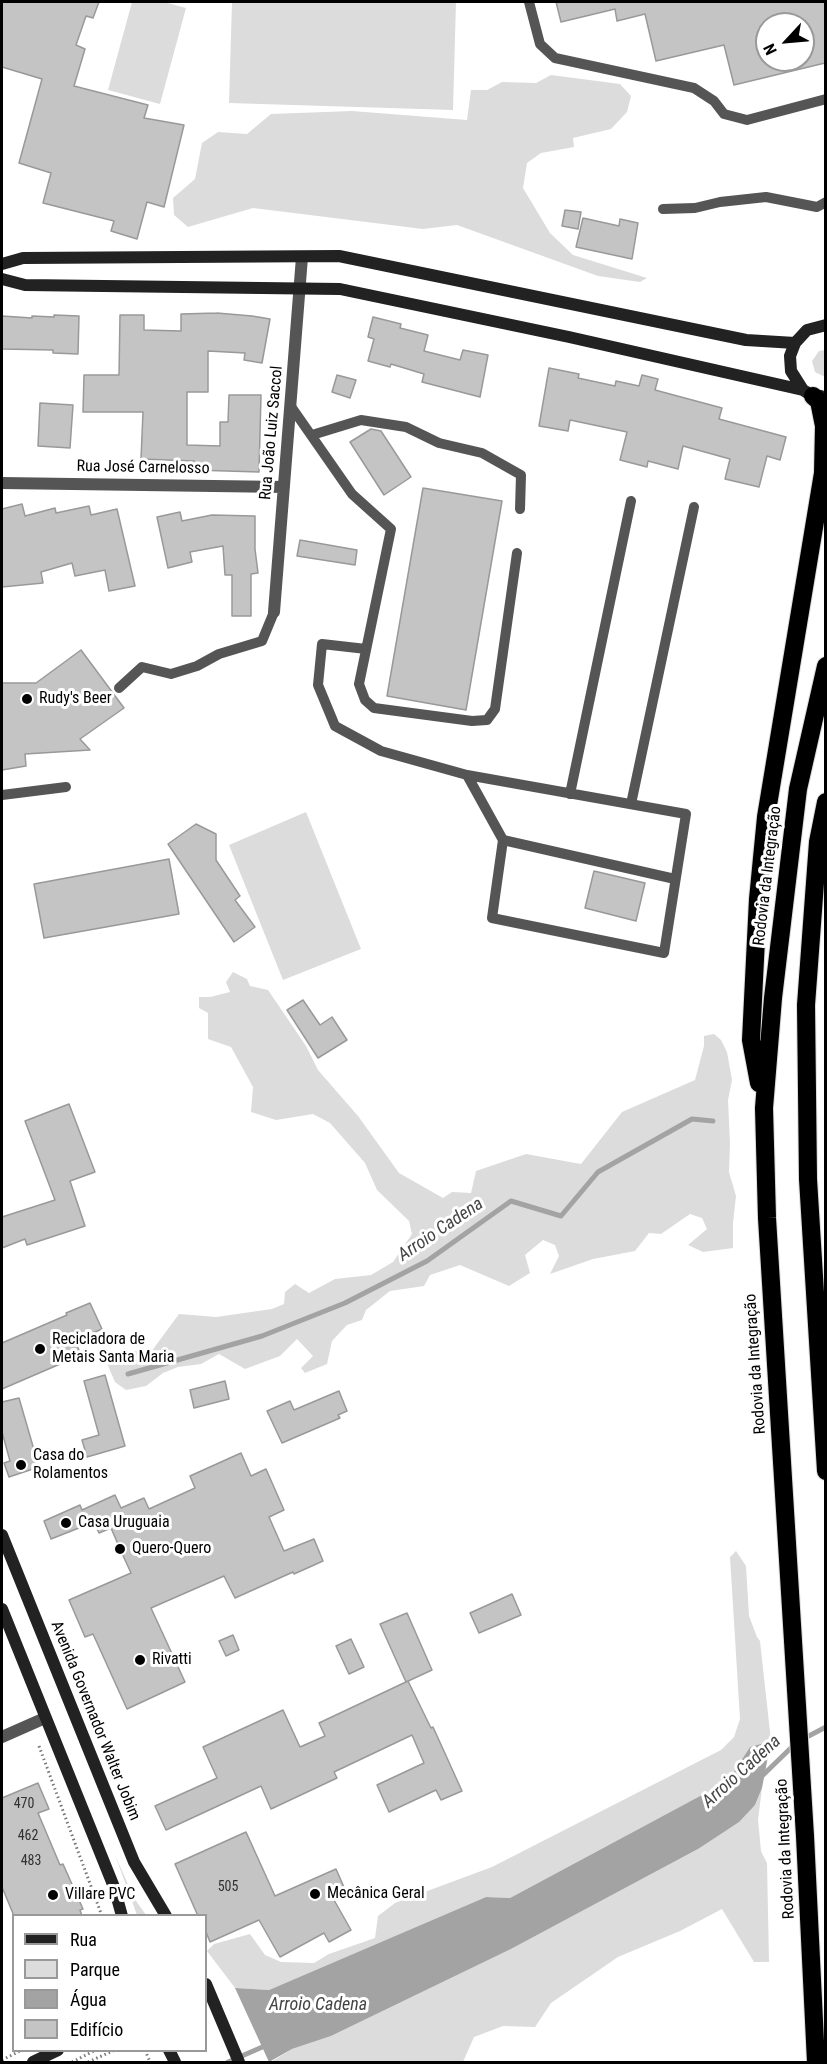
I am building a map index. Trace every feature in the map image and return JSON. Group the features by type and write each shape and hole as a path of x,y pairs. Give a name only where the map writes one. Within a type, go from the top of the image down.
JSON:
{"highway":[{"path":"764,1108 751,1040 758,899 766,817 823,473 824,426 819,401 814,394"},
{"name":"Rodovia da Integração","path":"816,2062 805,1836 767,1218 764,1108 773,998 798,789 825,666"},
{"path":"825,802 818,842 806,1016 808,1179 825,1471"}],"street":[{"name":"Rua João Luiz Saccol","path":"274,612 302,256"},
{"path":"2,264 23,258 339,256 746,340 795,343"},
{"path":"2,279 25,285 340,289 569,337 814,394"},
{"path":"814,394 791,371 790,357 795,343 807,330 825,325"},
{"name":"Rua José Carnelosso","path":"2,483 284,487"},
{"name":"Avenida Governador Walter Jobim","path":"2,1534 134,1862 164,1914"},
{"path":"2,1609 114,1887 122,1914"},
{"path":"2,1737 45,1718"},
{"path":"207,1986 239,2062"},
{"path":"33,2062 54,2052"}],"lane":[{"path":"529,2 540,44 555,58 694,88 714,101 724,114 747,120 825,99"},
{"path":"663,209 695,208 720,202 766,197 817,207 825,202"},
{"path":"290,405 352,494 391,529 359,684 365,700 374,708 472,722 487,720 495,709 517,553"},
{"path":"312,435 361,420 406,427 439,443 482,453 520,475 520,509"},
{"path":"570,794 631,501"},
{"path":"631,804 694,507"},
{"path":"119,688 142,667 171,674 197,666 219,654 262,641 274,612"},
{"path":"366,649 322,644 318,685 335,726 381,750 467,775 686,814 664,953 492,918 502,840 467,775"},
{"path":"2,795 66,787"},
{"path":"502,840 675,879"}],"path":[{"path":"38,1743 101,1914"},
{"path":"2,2060 18,2052"},
{"path":"72,2062 92,2052"},
{"path":"88,2062 110,2052"}],"green space":[{"path":"132,2 164,2 186,8 160,104 108,90"},
{"path":"232,2 456,2 453,110 229,103"},
{"path":"551,75 620,84 631,96 627,112 611,129 573,138 574,147 541,153 527,163 523,188 550,233 573,255 647,278 640,282 598,276 457,225 423,229 253,208 188,227 174,215 173,198 195,179 202,143 218,132 247,134 271,114 352,111 467,120 471,90 487,90 502,82 536,83"},
{"path":"825,350 826,377 815,372 812,361 819,351"},
{"path":"306,812 361,949 283,980 229,845"},
{"path":"233,972 247,979 250,986 268,990 306,1046 318,1070 358,1116 399,1173 443,1198 452,1192 471,1193 476,1171 526,1154 581,1164 622,1112 695,1080 704,1046 704,1036 714,1034 721,1040 727,1052 732,1080 728,1100 729,1172 736,1196 733,1248 703,1252 688,1245 707,1229 702,1218 690,1214 661,1234 649,1233 635,1251 593,1259 550,1274 559,1256 555,1245 543,1240 525,1255 530,1273 509,1286 460,1265 430,1275 424,1286 390,1291 366,1310 362,1320 347,1325 332,1341 327,1364 305,1373 301,1368 313,1356 297,1339 280,1356 245,1369 219,1354 201,1364 178,1367 163,1373 146,1386 126,1390 115,1382 106,1361 136,1351 151,1352 179,1314 216,1317 272,1309 284,1304 285,1292 295,1284 309,1293 335,1279 371,1275 393,1262 412,1234 409,1221 377,1190 365,1163 330,1123 313,1114 276,1120 251,1112 253,1087 231,1047 208,1039 208,1013 199,1008 199,997 230,992 226,982"},
{"path":"736,1551 746,1566 749,1616 760,1641 771,1741 750,1747 728,1781 510,1898 486,1897 269,1990 235,1988 207,1951 214,1944 250,1934 265,1955 281,1962 314,1963 329,1954 375,1938 378,1916 395,1903 492,1867 721,1750 734,1737 740,1719 730,1557"},
{"path":"762,1788 758,1820 761,1851 767,1863 769,1962 754,1962 722,1909 680,1931 618,1957 551,2003 535,2027 503,2026 474,2037 463,2062 271,2062 292,2049 331,2036 511,1949 698,1849 755,1805"},
{"path":"115,1855 134,1898 145,1914 137,1914"}],"water":[{"name":"Arroio Cadena","path":"771,1741 762,1788 755,1805 739,1822 698,1849 511,1949 331,2036 292,2049 269,2062 235,1988 269,1990 486,1897 510,1898 728,1781 750,1747"}],"building":[{"path":"2,2 99,2 93,18 86,16 76,45 85,49 74,86 148,105 144,118 184,125 164,207 147,202 137,239 111,231 114,221 43,203 51,173 19,163 42,79 2,67"},
{"path":"556,2 825,2 825,63 815,65 815,12 755,12 755,72 788,72 734,85 724,45 656,61 645,14 617,21 615,9 561,22"},
{"path":"565,210 581,212 578,229 562,226"},
{"path":"583,218 619,226 620,219 638,223 632,259 576,247"},
{"path":"217,313 270,319 262,363 244,360 245,353 208,351 208,392 187,392 187,445 220,446 220,422 228,422 229,395 261,395 259,472 194,470 194,461 141,459 143,412 83,412 84,375 119,375 120,315 144,315 144,330 181,331 181,314"},
{"path":"54,315 79,316 78,354 53,353 53,350 2,349 2,316 32,318 32,316 54,317"},
{"path":"373,317 401,324 400,328 428,335 424,351 460,360 463,350 488,355 480,397 422,382 424,374 391,364 390,367 368,361 374,339 368,337"},
{"path":"549,368 579,374 578,378 615,386 616,381 639,386 642,375 658,379 655,390 722,408 719,419 786,437 780,460 767,456 759,487 725,479 730,459 683,446 678,469 648,461 647,467 620,460 627,432 570,420 568,431 539,426"},
{"path":"337,375 356,380 350,398 332,392"},
{"path":"40,403 73,405 70,448 38,446"},
{"path":"371,429 381,431 411,477 384,495 350,442"},
{"path":"423,488 502,501 466,710 387,696"},
{"path":"22,504 25,516 55,508 56,513 89,506 91,515 117,509 135,586 109,591 105,570 75,576 72,563 41,572 43,583 2,587 2,509"},
{"path":"180,512 182,521 212,515 255,516 258,573 251,574 251,616 232,616 232,575 225,575 223,546 190,552 192,562 168,568 157,517"},
{"path":"300,540 357,550 355,565 297,556"},
{"path":"81,650 124,708 80,739 90,750 25,754 26,766 2,770 2,683 36,683"},
{"path":"196,824 216,834 216,860 240,896 235,900 255,927 234,942 168,844"},
{"path":"169,859 179,914 44,938 34,884"},
{"path":"594,871 645,883 636,921 585,908"},
{"path":"303,1000 320,1025 332,1017 347,1040 318,1058 287,1010"},
{"path":"69,1104 95,1172 70,1181 85,1226 27,1245 25,1239 2,1248 2,1217 55,1200 25,1121"},
{"name":"Recicladora de Metais Santa Maria","path":"90,1303 102,1329 75,1341 81,1355 2,1389 2,1343"},
{"path":"105,1375 125,1446 87,1457 82,1440 99,1435 84,1381"},
{"path":"225,1381 229,1399 194,1408 190,1390"},
{"path":"339,1391 347,1411 338,1415 340,1418 282,1443 267,1411 290,1401 294,1410"},
{"path":"19,1398 39,1467 9,1477 4,1463 10,1461 2,1432 2,1402"},
{"path":"241,1453 251,1476 266,1469 284,1510 269,1517 284,1551 314,1539 323,1561 235,1598 224,1576 151,1608 185,1682 127,1709 93,1634 85,1637 69,1600 131,1573 111,1528 99,1533 95,1525 91,1527 89,1524 51,1539 44,1521 80,1505 82,1510 115,1495 121,1508 144,1498 149,1509 195,1488 190,1476"},
{"path":"512,1594 521,1615 479,1633 470,1613"},
{"path":"407,1613 432,1670 406,1682 380,1624"},
{"path":"233,1635 239,1650 226,1656 219,1641"},
{"path":"351,1639 364,1667 349,1674 336,1646"},
{"path":"408,1681 431,1728 433,1727 462,1791 441,1800 436,1790 389,1812 377,1785 424,1763 412,1735 334,1772 337,1778 271,1809 261,1786 166,1830 155,1806 217,1778 203,1747 283,1710 300,1747 325,1736 319,1723"},
{"path":"38,1783 49,1809 38,1813 60,1865 63,1864 83,1909 80,1910 81,1914 13,1914 2,1887 2,1798"},
{"path":"246,1832 275,1896 336,1869 347,1894 334,1900 351,1930 329,1942 324,1933 280,1957 259,1920 210,1942 207,1934 207,1914 197,1914 175,1864"}],"waterway":[{"name":"Arroio Cadena","path":"128,1374 262,1336 345,1303 427,1261 511,1201 561,1216 598,1172 692,1119 713,1121"},
{"name":"Arroio Cadena","path":"803,1739 826,1727"},
{"name":"Arroio Cadena","path":"761,1777 795,1744"},
{"name":"Arroio Cadena","path":"228,2062 267,2045"}],"place":[{"name":"Rudy's Beer","path":"27,699"},
{"name":"Recicladora de Metais Santa Maria","path":"40,1349"},
{"name":"Casa do Rolamentos","path":"21,1465"},
{"name":"Casa Uruguaia","path":"66,1523"},
{"name":"Quero-Quero","path":"120,1549"},
{"name":"Rivatti","path":"140,1660"},
{"name":"Mecânica Geral","path":"315,1894"},
{"name":"Villare PVC","path":"53,1895"}]}
